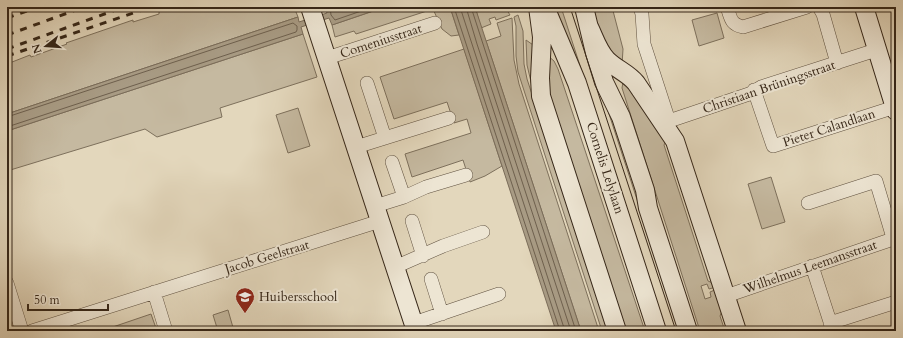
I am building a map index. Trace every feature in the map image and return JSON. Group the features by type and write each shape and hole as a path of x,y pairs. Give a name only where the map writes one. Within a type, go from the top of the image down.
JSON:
{"main road":[{"name":"Comeniusstraat","path":"310,7 415,327"},
{"path":"538,7 542,37 540,85 543,103 617,331"},
{"name":"Cornelis Lelylaan","path":"545,7 577,83 658,331"},
{"path":"584,7 604,82 621,117 645,190 648,208 688,331"},
{"name":"Pieter Calandlaan","path":"864,7 895,109"},
{"path":"589,27 603,55 611,63 632,77 667,124 675,141 737,331"}],"street":[{"path":"640,7 642,14 644,44 667,124"},
{"path":"727,7 732,22 742,27 806,7"},
{"path":"819,7 824,14 837,63"},
{"name":"Comeniusstraat","path":"327,58 435,23"},
{"name":"Christiaan Brüningsstraat","path":"667,124 749,94 754,90 876,50"},
{"path":"367,83 385,138"},
{"name":"Pieter Calandlaan","path":"754,90 773,146 895,109"},
{"path":"356,147 449,118"},
{"path":"392,162 404,197"},
{"path":"378,213 404,197 426,187 466,174"},
{"name":"Wilhelmus Leemansstraat","path":"726,296 895,238 876,181 808,203"},
{"name":"Jacob Geelstraat","path":"32,331 54,327 378,213"},
{"path":"412,221 423,256"},
{"path":"395,267 443,246 483,232"},
{"path":"812,266 832,327 896,302"},
{"path":"430,279 442,314"},
{"path":"7,283 22,331"},
{"path":"154,292 166,331"},
{"name":"Comeniusstraat","path":"415,327 442,314 499,294"}],"shaded area":[{"path":"174,7 294,7 298,17 7,114 7,64 30,55 31,57 67,44 66,43 133,20 133,22 159,14 159,12"},
{"path":"385,7 450,7 459,35 451,36 442,29 433,9 356,34 354,31 335,37 332,25"},
{"path":"475,7 505,7 510,15 496,20 495,17 489,19 491,24 481,28"},
{"path":"552,7 561,7 666,331 664,331"},
{"path":"574,7 577,7 682,331 680,331"},
{"path":"591,7 612,7 623,49 622,65 610,58"},
{"path":"717,13 724,38 699,46 692,20"},
{"path":"518,15 523,31 524,64 527,79 609,331 602,331 518,72 516,56 516,26 514,17"},
{"path":"512,18 514,60 519,84 599,331 581,331 486,41 501,36 497,23"},
{"path":"303,34 317,77 220,108 222,117 157,137 145,129 7,171 7,131"},
{"path":"526,40 536,47 532,86 527,65"},
{"path":"464,49 502,166 485,176 470,182 463,160 412,177 405,154 471,133 467,119 454,123 447,102 394,119 380,77"},
{"path":"547,55 554,61 558,69 645,331 621,331 550,113"},
{"path":"624,76 666,141 664,145 708,281 715,284 716,287 709,289 707,284 701,286 705,299 711,297 710,292 717,289 722,311 720,316 725,331 700,331 622,88"},
{"path":"298,108 310,146 288,153 276,115"},
{"path":"771,177 785,222 762,229 748,184"},
{"path":"228,310 234,331 218,331 213,315"},
{"path":"151,314 157,331 101,331"}],"water":[{"path":"325,7 385,7 332,25 329,18 301,27 303,34 7,131 7,114 298,17 299,22 327,13"},
{"path":"450,7 475,7 581,331 556,331"}],"tram line":[{"path":"570,7 676,331"}],"railway":[{"path":"7,18 38,7"},
{"path":"7,35 84,7"},
{"path":"7,49 124,7"},
{"path":"7,56 151,7"}],"place":[{"name":"Huibersschool","path":"245,314"}]}
